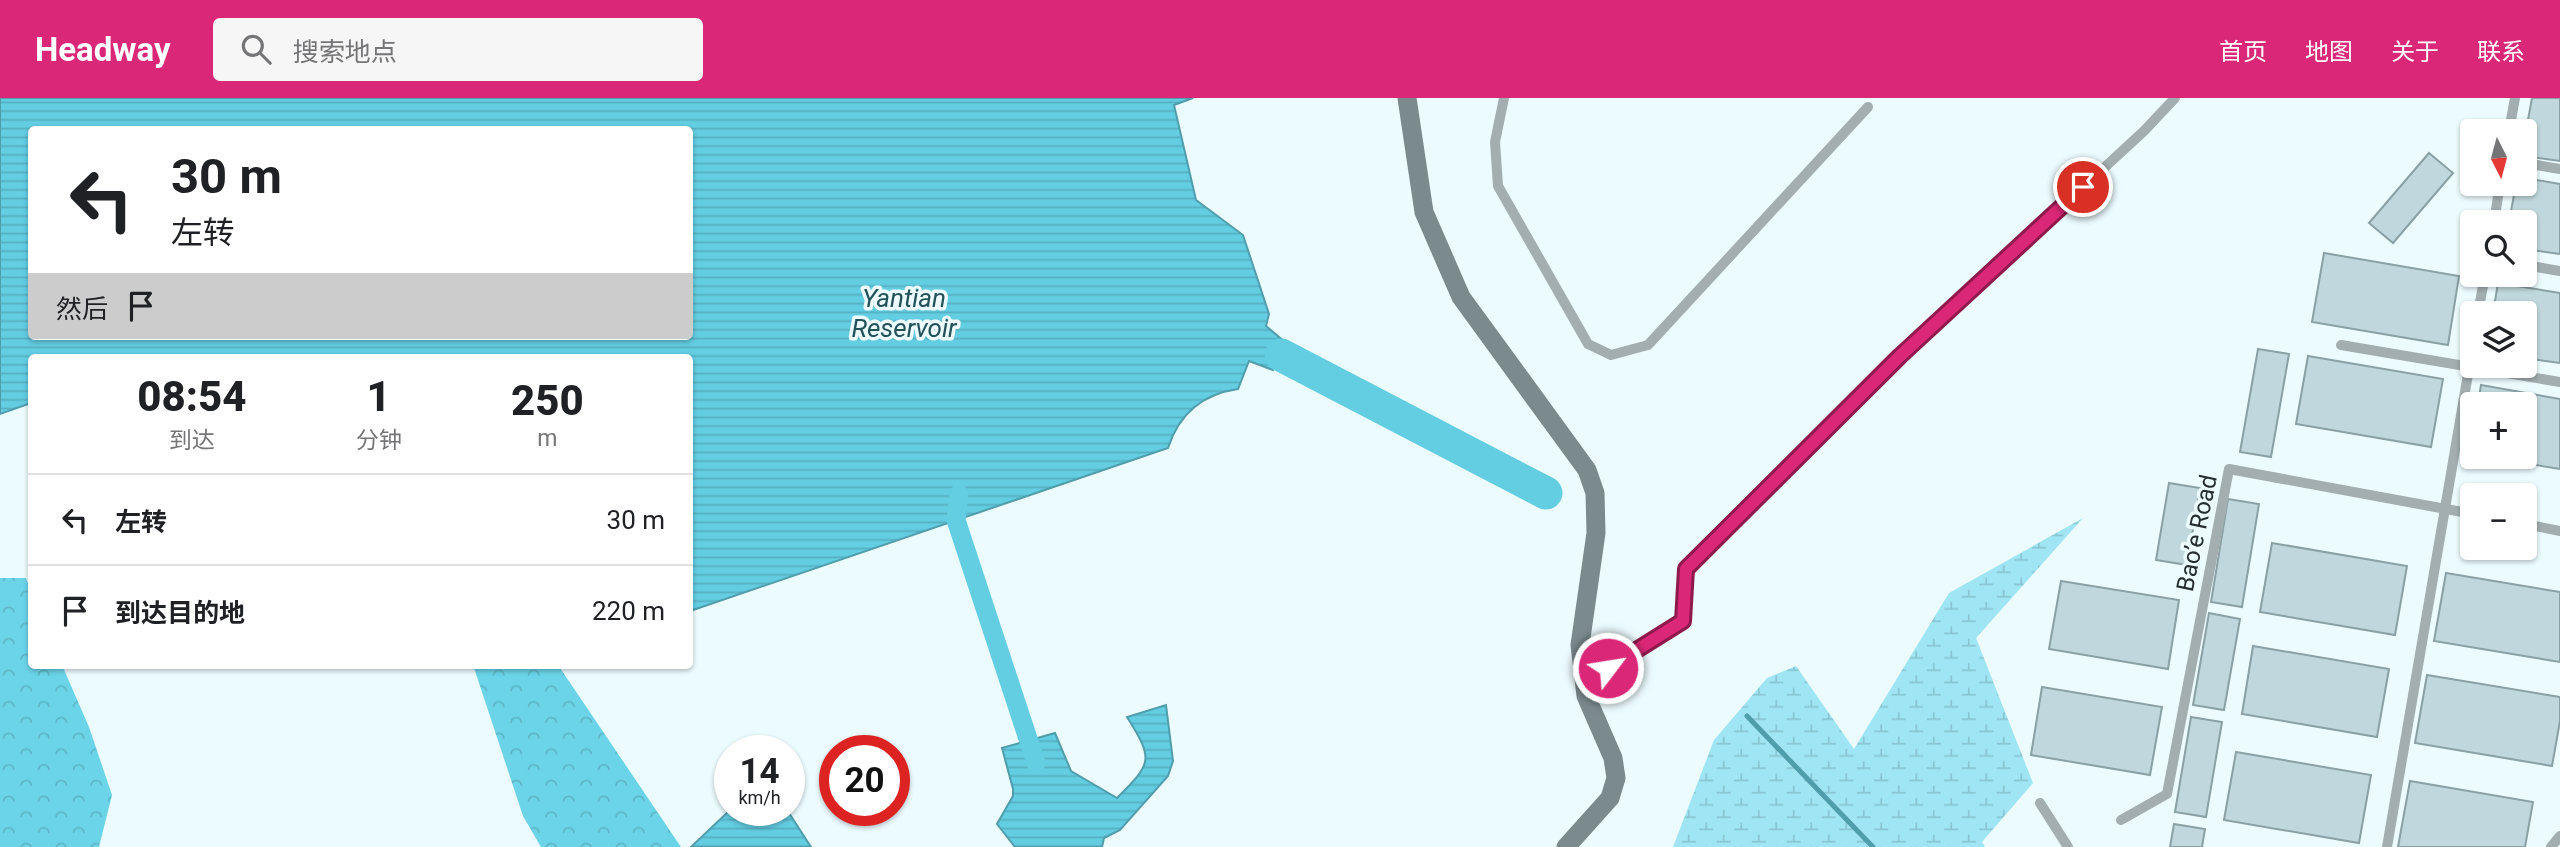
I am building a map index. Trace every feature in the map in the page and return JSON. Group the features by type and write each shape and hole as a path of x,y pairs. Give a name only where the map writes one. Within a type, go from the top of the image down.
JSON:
{"main road":[{"path":"1407,98 1424,212 1461,297 1587,470 1595,494 1596,533 1580,645 1586,696 1613,758 1616,778 1610,798 1566,847"}],"lane":[{"path":"1504,98 1495,142 1498,186 1588,344 1611,355 1648,345 1868,107"},
{"path":"1584,682 1683,621 1686,569 1900,356 2144,131 2175,98"},
{"path":"2512,119 2515,98"},
{"path":"2538,165 2560,169"},
{"path":"2537,267 2560,271"},
{"path":"2341,345 2460,365"},
{"path":"2387,847 2467,378"},
{"path":"2536,378 2560,382"},
{"name":"Bao’e Road","path":"2121,820 2167,794 2229,469 2460,512"},
{"path":"2537,526 2560,531"},
{"path":"2040,803 2068,847"},
{"path":"2551,847 2560,836"}],"green space":[{"path":"2083,518 1976,638 2033,783 1982,842 1985,847 1673,847 1714,740 1767,678 1796,666 1854,749 1949,593"},
{"path":"0,578 26,578 28,669 64,669 89,727 112,795 99,847 0,847"},
{"path":"474,669 561,669 681,847 541,847 523,816"}],"water":[{"name":"Yantian Reservoir","path":"0,98 1193,98 1174,105 1196,200 1243,235 1269,314 1266,326 1286,343 1273,370 1249,361 1238,389 1214,396 1194,408 1179,425 1168,448 693,610 693,354 28,354 28,404 0,414"},
{"path":"1166,705 1173,761 1168,776 1120,830 1104,838 1102,847 1015,847 997,824 1013,796 1002,748 1055,733 1071,771 1117,798 1137,777 1145,761 1142,743 1127,717"},
{"path":"714,825 797,826 811,847 691,847"}],"building":[{"path":"2532,98 2560,98 2560,161 2538,158 2538,119 2528,119"},
{"path":"2429,153 2453,173 2393,243 2369,223"},
{"path":"2538,180 2560,184 2560,254 2537,251 2537,210 2511,210 2514,196 2538,196"},
{"path":"2324,253 2459,276 2448,345 2312,322"},
{"path":"2497,287 2523,287 2560,293 2560,363 2537,360 2537,301 2495,301"},
{"path":"2258,349 2289,354 2271,457 2240,452"},
{"path":"2308,356 2443,379 2431,447 2296,424"},
{"path":"2481,385 2520,392 2480,392"},
{"path":"2537,395 2560,399 2560,469 2537,465"},
{"path":"2169,483 2200,488 2187,565 2156,560"},
{"path":"2228,499 2259,504 2242,607 2211,602"},
{"path":"2272,543 2407,566 2395,635 2260,612"},
{"path":"2446,573 2560,592 2560,662 2434,641"},
{"path":"2061,581 2179,600 2168,669 2049,649"},
{"path":"2209,613 2240,619 2224,710 2193,705"},
{"path":"2253,646 2389,669 2377,737 2242,714"},
{"path":"2427,675 2560,697 2560,721 2552,766 2415,743"},
{"path":"2042,687 2162,707 2150,775 2031,755"},
{"path":"2191,717 2222,722 2206,817 2175,812"},
{"path":"2236,752 2371,775 2359,843 2224,820"},
{"path":"2410,781 2533,802 2525,847 2398,847"},
{"path":"2174,824 2205,829 2202,847 2170,847"}],"waterway":[{"path":"1281,355 1546,493"},
{"path":"959,494 956,520 1036,763"},
{"path":"1747,716 1873,847"}],"route":[{"path":"1608,668 1683,621 1686,569 1900,356 2083,187"}]}
